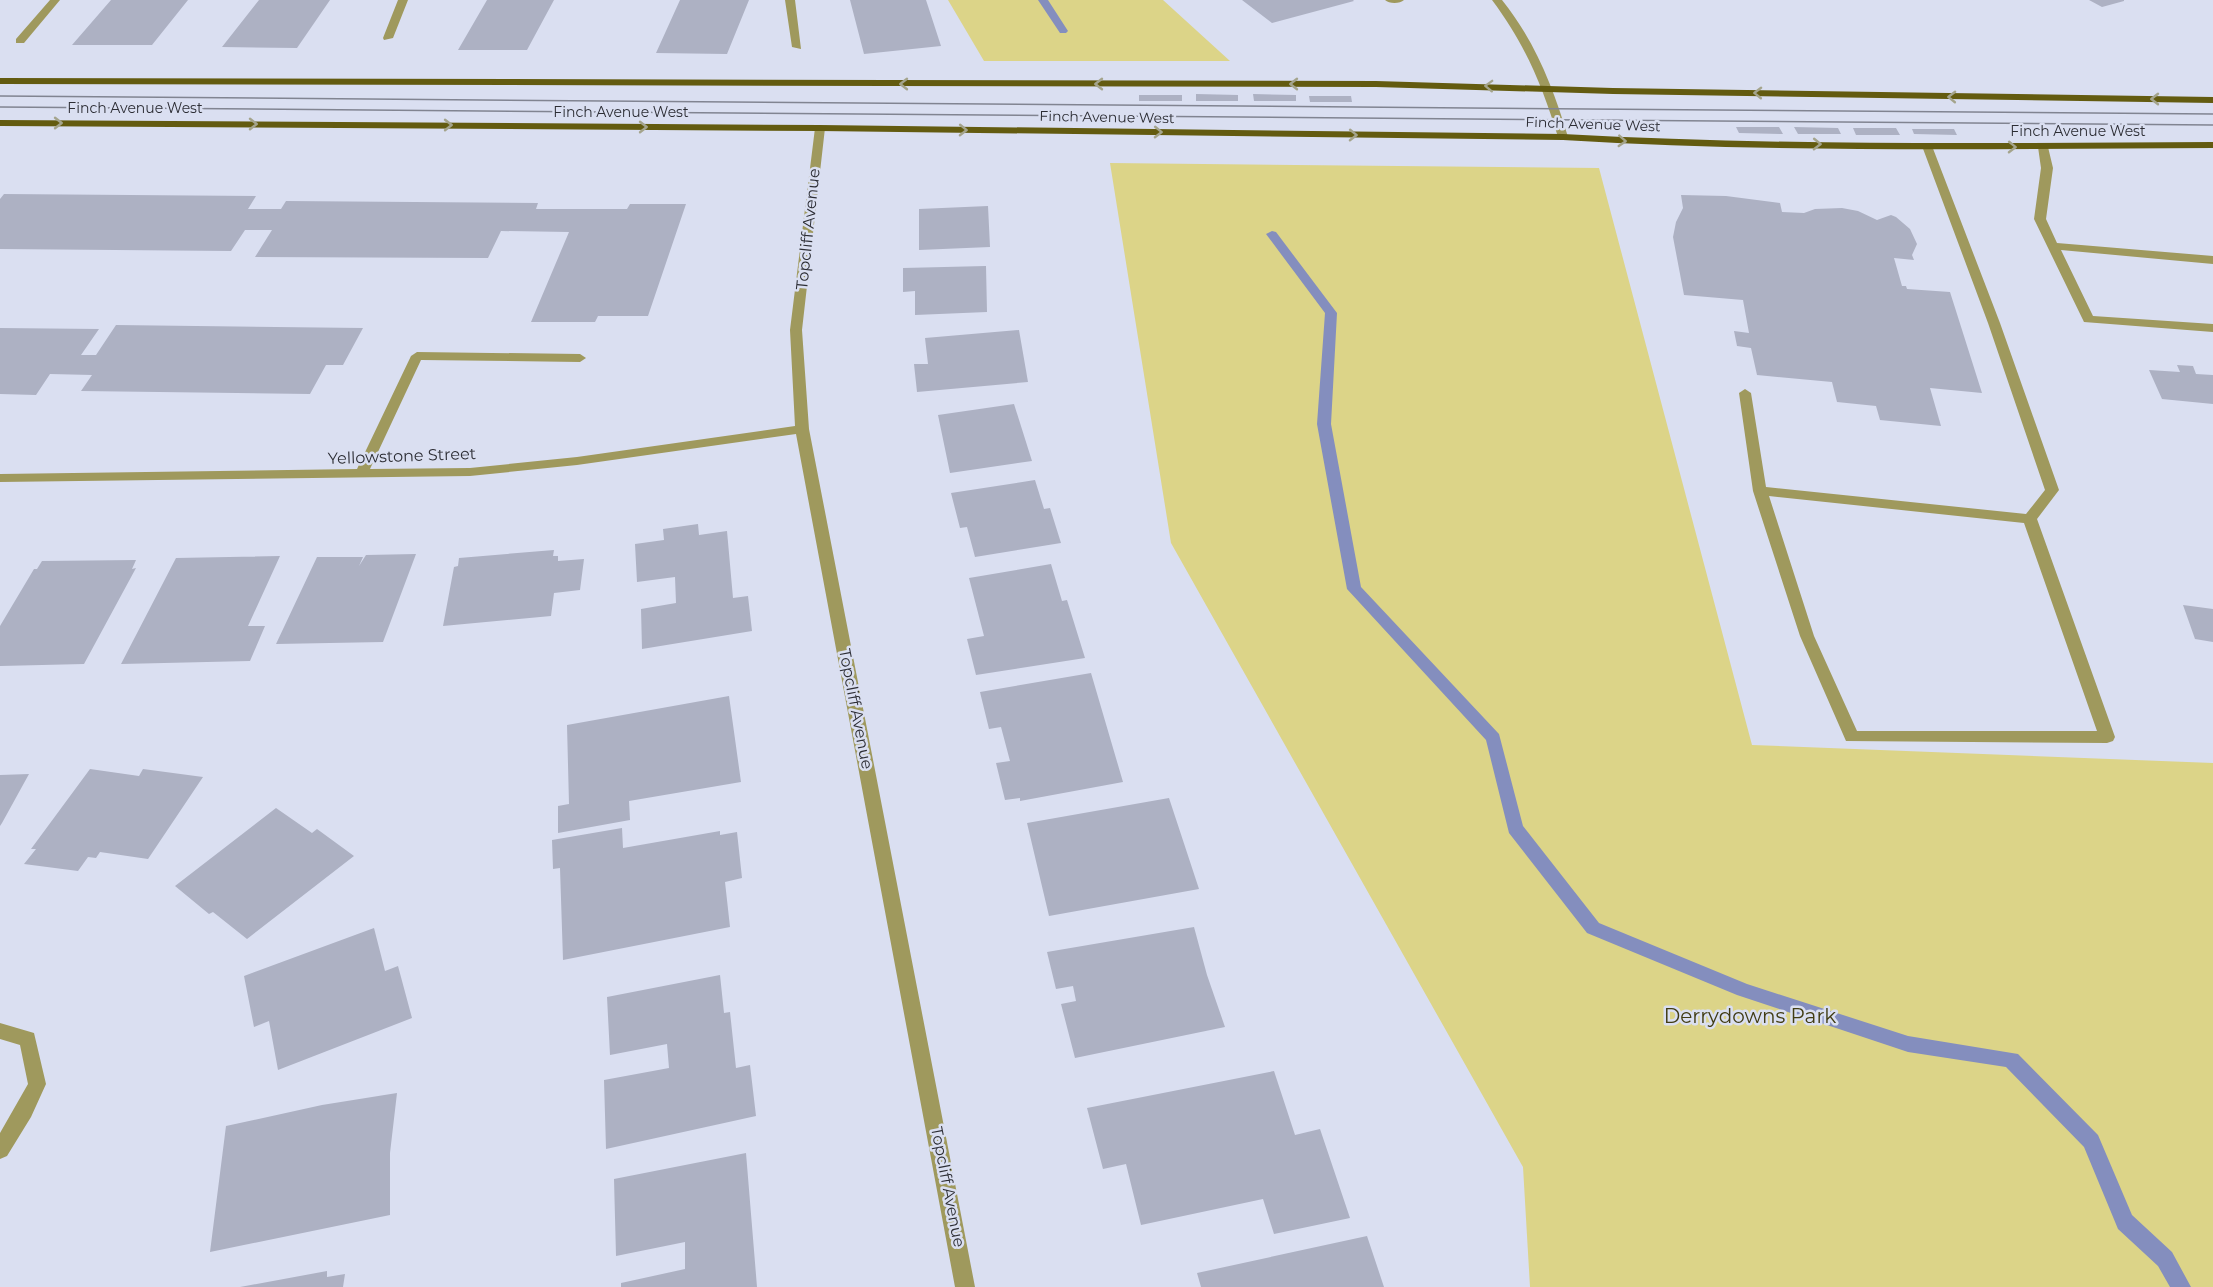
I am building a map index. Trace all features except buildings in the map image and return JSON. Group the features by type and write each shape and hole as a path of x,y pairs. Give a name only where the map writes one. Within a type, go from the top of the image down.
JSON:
{"main road":[{"name":"Finch Avenue West","path":"0,81 1364,84 2213,100"},
{"name":"Finch Avenue West","path":"0,123 820,128 1563,137 1633,141 1927,146 2213,145"}],"street":[{"path":"20,41 55,0"},
{"path":"388,38 403,0"},
{"path":"790,0 797,47"},
{"path":"1390,0 1399,0"},
{"path":"1497,0 1513,18 1539,65 1563,137"},
{"name":"Topcliff Avenue","path":"820,128 796,330 802,429 963,1267 964,1287"},
{"path":"1927,146 1994,323 2052,490 2030,519"},
{"path":"2043,147 2047,168 2040,219 2088,318 2213,328"},
{"path":"2053,246 2213,260"},
{"path":"361,474 417,356 580,358"},
{"path":"1745,393 1760,490 1807,636 1852,737 2107,737 2030,519"},
{"name":"Yellowstone Street","path":"0,478 470,472 577,461 802,429"},
{"path":"1760,490 2030,519"},
{"path":"0,1030 28,1039 37,1084 24,1111 0,1150"}],"green space":[{"path":"948,0 1163,0 1230,61 984,61"},
{"name":"Derrydowns Park","path":"1110,163 1599,168 1752,745 2213,763 2213,1287 1530,1287 1523,1167 1171,543"}],"waterway":[{"path":"1043,0 1063,31"},
{"path":"1272,234 1331,313 1324,424 1354,589 1493,738 1515,828 1593,928 1743,990 1908,1044 2011,1060 2091,1141 2125,1222 2165,1259 2181,1287"}],"tram line":[{"path":"0,96 2213,114"},
{"path":"0,107 2213,125"}]}
